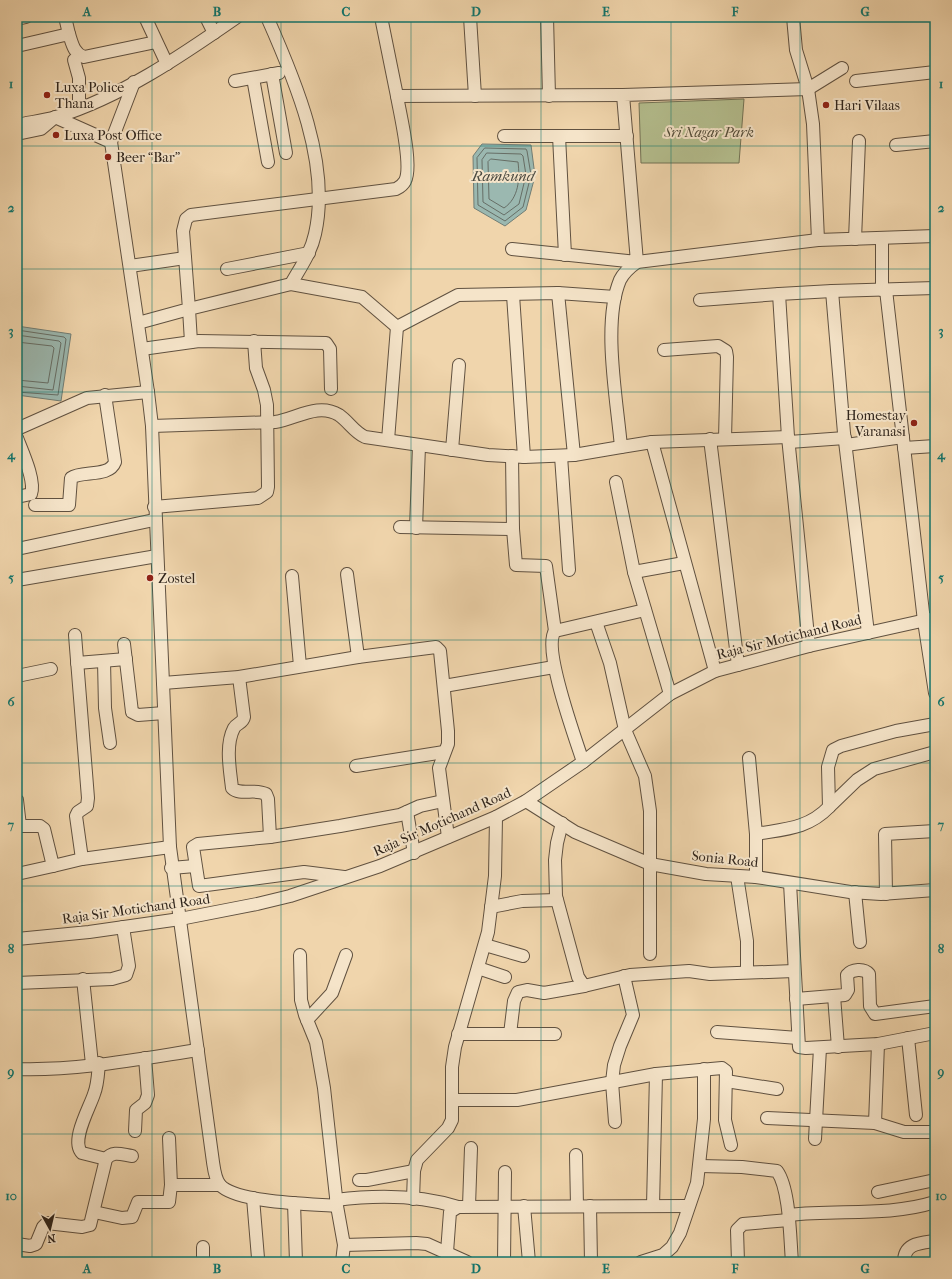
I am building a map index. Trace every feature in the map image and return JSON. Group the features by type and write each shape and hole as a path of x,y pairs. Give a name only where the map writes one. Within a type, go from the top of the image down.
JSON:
{"street":[{"path":"17,19 26,17"},
{"path":"65,17 75,51 79,56 84,57 156,42"},
{"path":"145,17 167,64"},
{"path":"206,17 214,32"},
{"path":"17,125 55,117 79,108 134,82 167,64 237,17"},
{"path":"267,17 299,96 310,135 319,198 315,235 309,253 291,284"},
{"path":"191,342 184,224 186,219 191,215 396,189 406,180 408,160 381,17"},
{"path":"470,17 476,96"},
{"path":"547,17 549,96"},
{"path":"793,17 796,50 808,89 814,124 818,240"},
{"path":"17,46 69,34"},
{"path":"74,60 79,78 79,108"},
{"path":"397,96 623,95 808,89 842,68"},
{"path":"235,81 290,71"},
{"path":"856,81 935,72"},
{"path":"272,74 286,153"},
{"path":"253,78 268,162"},
{"path":"134,82 111,142 142,348 152,426 154,520 157,556 171,868 180,919 212,1162 216,1176 220,1184 231,1192 253,1198 294,1203 336,1203 374,1196 413,1199 463,1206 688,1206"},
{"path":"623,95 637,262"},
{"path":"55,117 111,142"},
{"path":"17,134 41,129 55,117"},
{"path":"504,136 626,136"},
{"path":"559,136 564,255"},
{"path":"855,239 859,141"},
{"path":"896,144 935,141"},
{"path":"512,249 637,262 818,240 935,236"},
{"path":"882,238 884,290 904,442 930,619 935,694"},
{"path":"226,269 309,253"},
{"path":"130,266 185,258"},
{"path":"621,447 612,340 615,297 623,275 637,262"},
{"path":"138,323 291,284 362,296 397,327"},
{"path":"700,300 832,291 935,288"},
{"path":"832,291 845,442 868,633"},
{"path":"397,327 458,295 558,293 615,297"},
{"path":"558,293 574,455"},
{"path":"779,294 789,440 809,646"},
{"path":"513,295 524,457"},
{"path":"388,440 397,327"},
{"path":"142,348 191,342 254,341 326,343 330,349 331,389"},
{"path":"154,507 262,496 267,492 268,422 266,396 256,368 254,341"},
{"path":"664,350 718,346 726,351 725,439"},
{"path":"452,450 459,365"},
{"path":"17,429 33,423 72,403 87,398 105,395 148,392"},
{"path":"36,505 69,505 71,478 76,475 108,470 114,466 115,462 105,395"},
{"path":"152,426 268,422 287,420 304,413 319,410 330,411 339,416 356,433 365,437 419,446 524,457 574,455 652,442 710,439 904,442 935,446"},
{"path":"17,438 33,490 31,494 17,497"},
{"path":"710,439 738,665"},
{"path":"652,442 684,563 715,671"},
{"path":"416,528 419,446"},
{"path":"512,456 513,528 516,564 544,565 547,568 555,631 551,640 554,667 583,762"},
{"path":"561,456 569,570"},
{"path":"616,482 634,572 670,694"},
{"path":"17,549 154,520"},
{"path":"400,527 513,528"},
{"path":"17,580 157,556"},
{"path":"634,572 684,563"},
{"path":"347,574 358,657"},
{"path":"292,576 300,666"},
{"path":"555,631 645,610"},
{"name":"Raja Sir Motichand Road","path":"17,939 180,919 290,896 346,877 414,853 496,817 526,801 583,762 670,694 715,671 809,646 930,619"},
{"path":"596,622 610,664 625,730 645,776 650,810 650,954"},
{"path":"75,635 88,798 87,806 78,812 76,816 82,859"},
{"path":"124,644 132,712 138,715 164,713"},
{"path":"163,683 239,677 358,657 436,647 440,651 448,731 448,744 444,752 440,768 448,837"},
{"path":"77,664 126,659"},
{"path":"104,661 105,708 110,743"},
{"path":"444,686 554,667"},
{"path":"17,676 51,669"},
{"path":"239,677 244,717 242,722 234,729 230,744 232,788 236,791 259,792 266,794 268,799 270,837"},
{"path":"829,807 828,768 833,750 841,746 896,731 935,724"},
{"path":"356,766 444,752"},
{"path":"756,834 809,823 819,818 857,780 874,769 935,752"},
{"path":"749,758 756,834 756,877"},
{"path":"17,800 18,827 40,826 44,829 53,866"},
{"path":"346,877 304,872 270,875 203,887 198,884 193,847 198,844 270,837 348,824 407,812 420,806 444,801"},
{"name":"Sonia Road","path":"526,801 575,832 650,864 706,874 756,877 855,892 886,894 935,890"},
{"path":"407,812 414,853"},
{"path":"413,1199 414,1171 420,1155 448,1128 453,1114 452,1067 458,1034 485,946 491,907 495,876 496,817"},
{"path":"562,824 557,843 555,860 557,900 571,946 578,976 584,986"},
{"path":"886,894 885,834 935,831"},
{"path":"17,874 82,859 170,847"},
{"path":"171,868 195,866"},
{"path":"737,876 746,930 747,972"},
{"path":"790,883 799,1046 802,1048 820,1048 878,1044 935,1033"},
{"path":"855,892 860,942"},
{"path":"491,907 522,901 557,900"},
{"path":"17,983 112,978 126,975 129,966 123,927"},
{"path":"485,946 523,956"},
{"path":"300,955 302,1000 307,1020 316,1042 321,1064 336,1203 344,1246 342,1262"},
{"path":"307,1020 332,993 346,955"},
{"path":"478,968 505,977"},
{"path":"796,999 845,995 847,993 848,972 865,970 869,974 870,1006 875,1014 935,1006"},
{"path":"510,1034 514,1001 518,992 527,990 544,993 584,986 624,976 689,971 710,974 794,971"},
{"path":"616,1122 612,1082 614,1065 633,1015 624,976"},
{"path":"83,979 96,1064 95,1093 83,1122 78,1145 82,1153 106,1159"},
{"path":"834,996 838,1046"},
{"path":"717,1032 798,1038"},
{"path":"458,1034 555,1034"},
{"path":"908,1038 916,1115"},
{"path":"875,1123 878,1044"},
{"path":"815,1139 820,1048"},
{"path":"17,1069 96,1064 198,1050"},
{"path":"135,1131 136,1110 145,1103 148,1095 145,1058"},
{"path":"452,1100 517,1100 656,1074 704,1069 724,1069 726,1081 725,1120 731,1145"},
{"path":"641,1262 663,1259 680,1233 700,1166 704,1119 704,1069"},
{"path":"653,1206 656,1074"},
{"path":"726,1081 777,1089"},
{"path":"767,1118 875,1123 904,1132 935,1132"},
{"path":"94,1212 122,1218 132,1217 138,1202 169,1202 171,1185 169,1138"},
{"path":"463,1206 471,1148"},
{"path":"17,1244 30,1246 36,1244 43,1227 47,1223 86,1227 90,1225 106,1159 111,1154 132,1156"},
{"path":"576,1155 576,1206"},
{"path":"700,1166 742,1167 777,1171 783,1182 789,1217 792,1262"},
{"path":"359,1180 367,1180 414,1171"},
{"path":"504,1262 505,1172"},
{"path":"878,1192 935,1180"},
{"path":"171,1185 220,1184"},
{"path":"253,1198 257,1262"},
{"path":"738,1262 737,1230 743,1224 820,1212 868,1213 935,1202"},
{"path":"294,1203 296,1262"},
{"path":"448,1252 450,1212 463,1206"},
{"path":"524,1206 529,1262"},
{"path":"590,1206 591,1262"},
{"path":"904,1262 905,1252 909,1247 935,1240"},
{"path":"344,1246 416,1243 427,1244 448,1252 467,1262"},
{"path":"203,1247 203,1262"}],"green space":[{"name":"Sri Nagar Park","path":"744,99 739,163 641,163 639,103"}],"water":[{"name":"Ramkund","path":"482,144 531,145 535,176 526,210 505,226 474,208 473,156"},
{"path":"17,326 71,334 61,401 17,395"}],"place":[{"name":"Luxa Police Thana","path":"47,95"},
{"name":"Hari Vilaas","path":"826,105"},
{"name":"Luxa Post Office","path":"56,135"},
{"name":"Beer “Bar”","path":"108,157"},
{"name":"Homestay Varanasi","path":"914,423"},
{"name":"Zostel","path":"150,578"}]}
